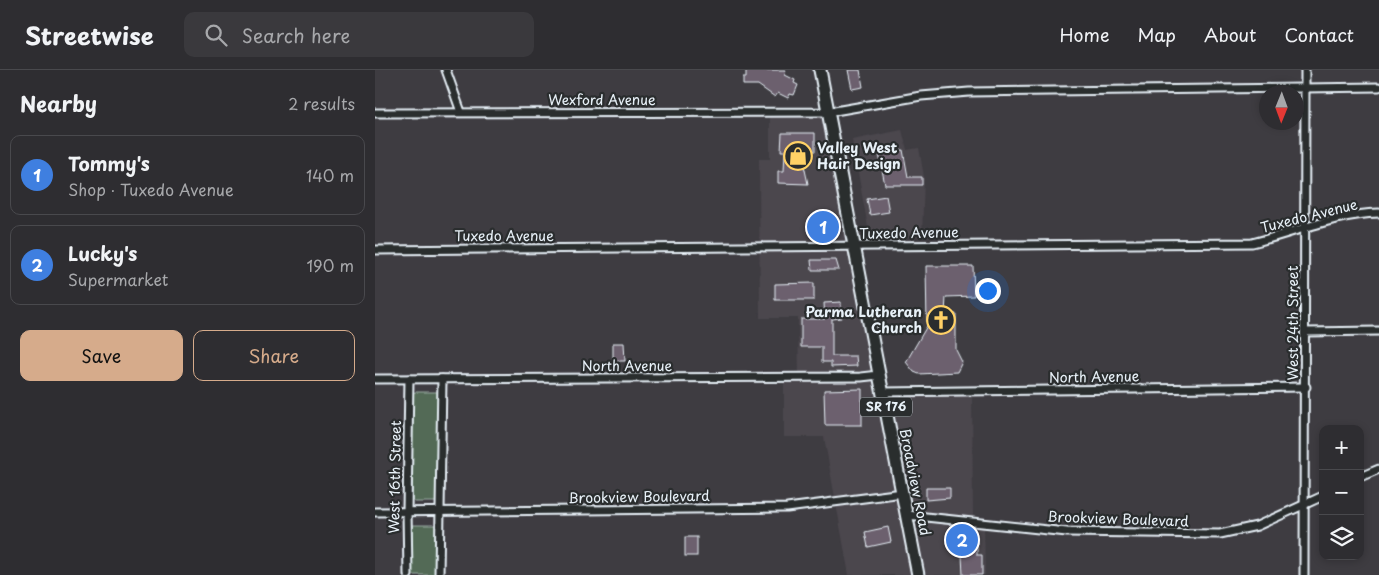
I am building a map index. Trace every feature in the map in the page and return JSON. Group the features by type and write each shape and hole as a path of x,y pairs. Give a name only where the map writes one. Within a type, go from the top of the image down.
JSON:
{"main road":[{"name":"Broadview Road","path":"820,70 918,575"}],"street":[{"path":"446,70 461,112"},
{"name":"West 24th Street","path":"1304,575 1305,70"},
{"name":"Wexford Avenue","path":"375,113 829,112 921,96 969,92 1379,87"},
{"name":"Tuxedo Avenue","path":"375,250 1252,243 1282,236 1331,220 1379,213"},
{"path":"1305,332 1379,331"},
{"name":"North Avenue","path":"375,379 861,377 879,375"},
{"name":"West 16th Street","path":"408,575 409,379"},
{"path":"439,575 442,379"},
{"name":"North Avenue","path":"883,392 1305,387"},
{"path":"1364,475 1379,469"},
{"name":"Brookview Boulevard","path":"375,512 787,508 903,493"},
{"name":"Brookview Boulevard","path":"907,515 1067,532 1220,534 1257,526 1319,498"}],"shaded area":[{"path":"770,112 829,112 883,392 972,391 973,522 984,523 985,575 849,575 824,437 784,437 784,377 799,377 798,318 760,318 759,159 770,159"},
{"path":"902,130 907,150 919,148 924,177 922,236 870,238 852,140"}],"green space":[{"path":"438,392 437,501 435,502 415,502 412,500 413,393"},
{"path":"412,525 437,525 437,575 412,575"}],"building":[{"path":"746,70 786,70 785,75 795,80 794,83 798,85 794,95 790,94 788,98 778,93 775,97 758,85 743,85 743,78 746,78"},
{"path":"848,70 860,70 863,87 852,89"},
{"path":"782,133 815,133 815,151 801,151 808,184 778,183 778,171 784,171 785,151 781,151"},
{"path":"903,150 908,177 922,177 922,185 885,185 879,154"},
{"path":"886,196 889,212 870,215 867,199"},
{"path":"818,217 828,217 828,236 818,236"},
{"path":"811,260 836,260 839,270 812,270"},
{"name":"Parma Lutheran Church","path":"926,266 973,266 974,296 946,297 945,314 956,314 956,350 962,362 957,372 919,374 914,372 906,362 927,326"},
{"path":"814,283 814,300 775,300 775,284"},
{"path":"841,302 842,318 832,319 832,356 856,356 857,366 831,367 831,362 822,362 822,347 801,347 801,319 825,319 824,303"},
{"path":"613,343 624,343 625,361 613,361"},
{"path":"862,389 862,425 825,425 824,390"},
{"path":"926,488 950,488 950,498 926,500"},
{"path":"888,527 891,542 868,547 865,532"},
{"path":"961,536 977,536 977,555 982,555 982,575 963,575"},
{"path":"685,537 697,537 697,556 685,556"}],"place":[{"name":"Valley West Hair Design","path":"798,156"},
{"name":"Tommy's","path":"823,227"},
{"name":"Parma Lutheran Church","path":"941,320"},
{"name":"Lucky's","path":"962,540"}]}
